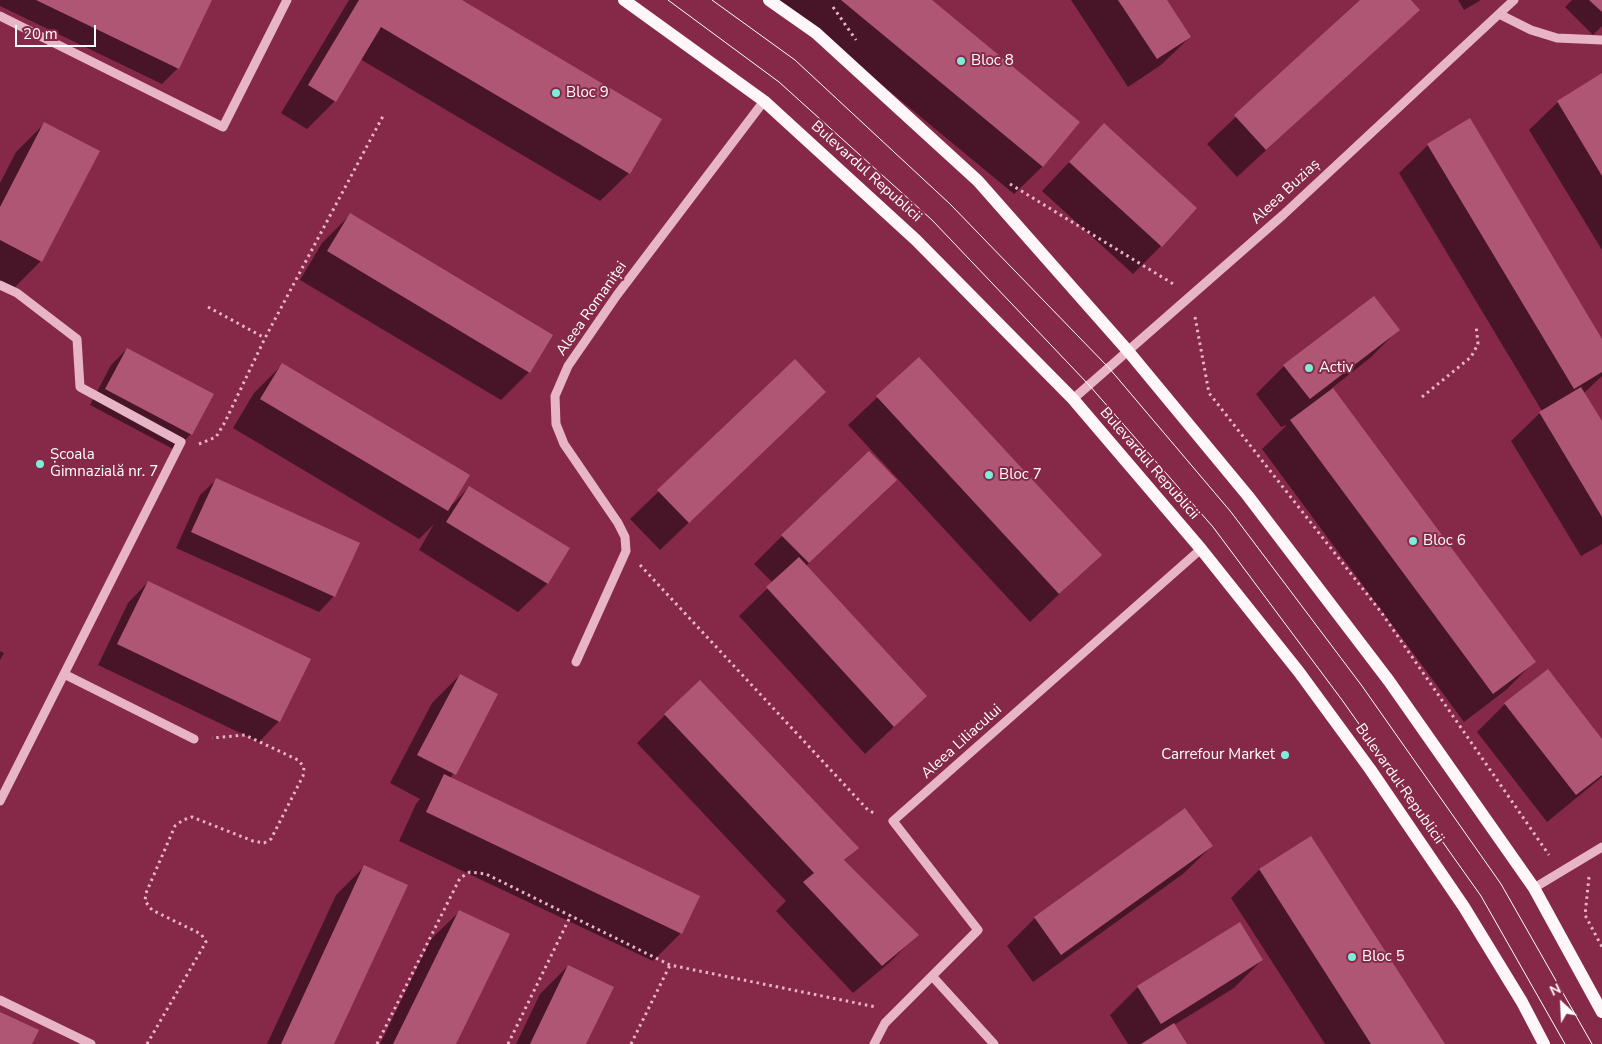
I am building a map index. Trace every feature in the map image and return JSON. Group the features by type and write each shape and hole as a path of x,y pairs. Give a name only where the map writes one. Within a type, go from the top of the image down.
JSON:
{"main road":[{"name":"Bulevardul Republicii","path":"624,0 764,101 916,240 1072,399 1201,549 1299,672 1370,769 1464,907 1522,1002 1544,1044"},
{"path":"769,0 816,33 978,182 1128,351 1248,496 1390,681 1534,888 1602,1012"}],"street":[{"path":"0,16 223,128 287,0"},
{"name":"Aleea Buziaș","path":"1072,399 1283,215 1514,0"},
{"path":"1500,14 1531,30 1558,38 1602,40"},
{"name":"Aleea Romaniței","path":"626,551 625,537 618,523 564,444 556,424 555,396 568,366 617,295 764,101"},
{"path":"0,285 16,292 77,339 80,387 181,442 0,801"},
{"name":"Aleea Liliacului","path":"893,821 1201,549"},
{"path":"576,662 626,551"},
{"path":"64,674 194,739"},
{"path":"874,1044 885,1023 978,930 893,821"},
{"path":"1534,888 1602,847"},
{"path":"933,977 994,1044"},
{"path":"0,1000 91,1044"}],"path":[{"path":"833,7 860,47"},
{"path":"181,442 201,444 216,436 382,116"},
{"path":"1002,179 1191,295 1208,393 1381,612 1549,855"},
{"path":"208,307 266,338"},
{"path":"1422,397 1471,357 1478,344 1476,325"},
{"path":"626,551 868,810 893,821"},
{"path":"147,1044 206,942 201,934 152,910 145,901 146,892 175,826 183,820 192,817 253,841 264,843 272,839 303,776 304,767 298,760 245,735 194,739"},
{"path":"1591,854 1585,915 1602,947"},
{"path":"377,1044 460,878 470,872 486,874 670,965 897,1011"},
{"path":"508,1044 571,915"},
{"path":"631,1044 670,965"}],"building":[{"path":"36,0 212,0 179,69"},
{"name":"Bloc 9","path":"359,0 462,0 662,119 630,174 381,27 336,102 308,85"},
{"name":"Bloc 8","path":"841,0 932,0 1080,122 1043,167"},
{"path":"1118,0 1167,0 1191,37 1157,59"},
{"path":"1360,0 1411,0 1420,10 1266,150 1234,115"},
{"path":"1589,0 1602,0 1602,12"},
{"path":"1602,73 1602,176 1557,101"},
{"path":"1470,118 1602,339 1602,372 1574,389 1427,144"},
{"path":"44,122 100,151 42,262 0,240 0,207"},
{"path":"1104,123 1197,208 1162,247 1069,162"},
{"path":"350,213 553,335 530,373 327,251"},
{"path":"1374,296 1400,330 1310,399 1283,365"},
{"path":"127,348 214,394 192,435 105,389"},
{"name":"Bloc 7","path":"919,357 1102,555 1059,594 876,396"},
{"path":"795,359 826,392 689,523 657,490"},
{"path":"282,363 470,475 448,511 260,399"},
{"path":"1581,387 1602,421 1602,517 1539,412"},
{"name":"Bloc 6","path":"1333,388 1536,662 1493,694 1290,420"},
{"path":"869,451 897,480 809,563 781,535"},
{"path":"216,478 360,543 335,597 191,532"},
{"path":"469,486 570,548 548,584 446,522"},
{"path":"799,557 927,696 894,727 766,587"},
{"path":"148,581 311,659 280,722 117,644"},
{"path":"1548,669 1602,739 1602,775 1576,795 1504,703"},
{"path":"460,674 498,694 456,775 417,755"},
{"path":"700,680 859,848 844,860 919,935 882,966 803,882 814,873 664,714"},
{"path":"444,774 700,896 682,934 426,812"},
{"path":"1185,808 1213,846 1061,955 1034,917"},
{"name":"Bloc 5","path":"1311,836 1445,1044 1371,1044 1259,869"},
{"path":"364,865 408,885 334,1044 281,1044"},
{"path":"459,910 510,934 456,1044 393,1044"},
{"path":"1240,922 1263,960 1161,1024 1137,986"},
{"path":"568,965 614,987 586,1044 530,1044"},
{"path":"0,1012 39,1030 32,1044 0,1044"},
{"path":"1174,1023 1187,1044 1141,1044"}],"tram line":[{"path":"668,0 779,82 932,220 1089,385 1213,527 1342,700 1481,896 1565,1044"},
{"path":"712,0 795,60 950,204 1109,368 1231,512 1362,686 1501,884 1592,1044"}],"place":[{"name":"Bloc 8","path":"961,61"},
{"name":"Bloc 9","path":"556,93"},
{"name":"Activ","path":"1309,368"},
{"name":"Școala Gimnazială nr. 7","path":"40,464"},
{"name":"Bloc 7","path":"989,475"},
{"name":"Bloc 6","path":"1413,541"},
{"name":"Carrefour Market","path":"1285,755"},
{"name":"Bloc 5","path":"1352,957"}]}
